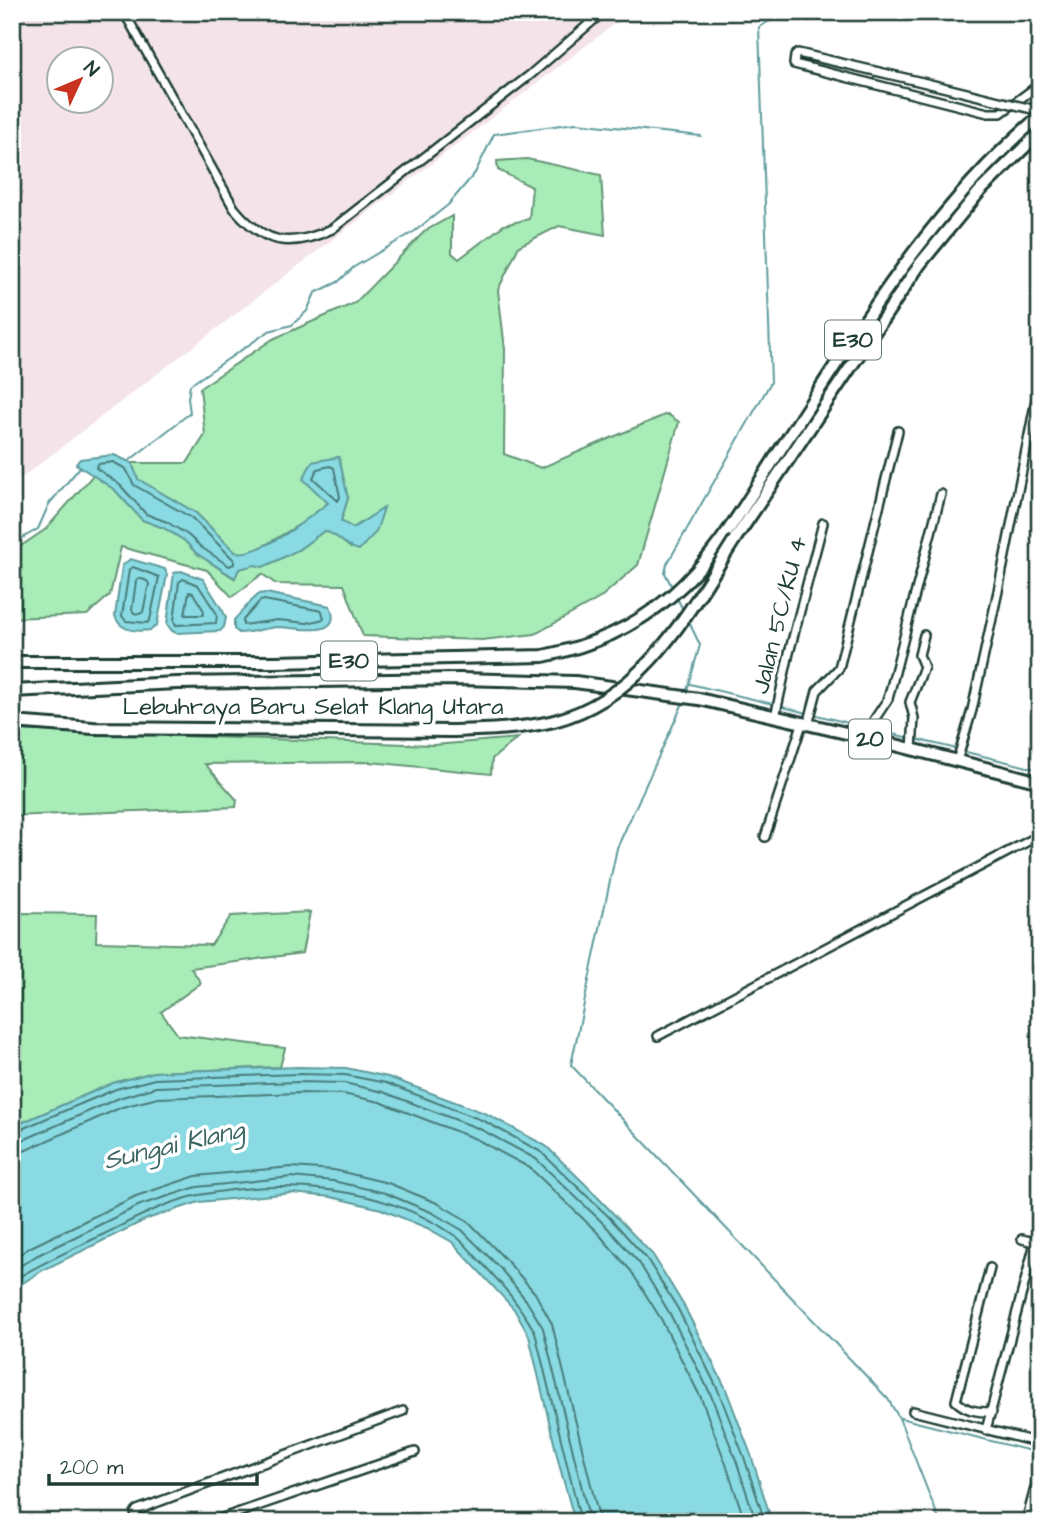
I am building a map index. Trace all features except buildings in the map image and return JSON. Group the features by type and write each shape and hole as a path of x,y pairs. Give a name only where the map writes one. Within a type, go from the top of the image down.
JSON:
{"highway":[{"name":"Lebuhraya Baru Selat Klang Utara","path":"12,662 275,662 543,656 577,649 628,626 671,596 720,541 908,258 969,184 1040,116"},
{"name":"Lebuhraya Baru Selat Klang Utara","path":"12,722 93,729 510,729 555,721 606,700 639,675 658,654 920,264 981,191 1040,132"},
{"name":"20","path":"80,686 527,680 575,682 699,699 913,746 1040,782"},
{"path":"12,684 80,686"},
{"path":"12,691 80,686"}],"street":[{"path":"124,12 234,208 252,229 275,240 292,242 313,238 331,229 530,75 603,12"},
{"path":"1040,84 1001,113 988,113 883,88 793,62 798,53 922,82 1040,111"},
{"path":"958,758 972,710 998,591 1037,395"},
{"path":"765,837 817,691 839,668 898,431"},
{"path":"872,737 873,724 888,699 941,494"},
{"name":"Jalan 5C/KU 4","path":"775,717 823,523"},
{"path":"913,746 910,702 924,667 919,655 924,635"},
{"path":"658,1035 1040,835"},
{"path":"986,1430 1037,1243 1022,1239"},
{"path":"990,1268 956,1401 967,1409 992,1412"},
{"path":"138,1522 135,1513 138,1510 403,1411"},
{"path":"913,1411 1040,1443"},
{"path":"211,1522 415,1452"},
{"path":"1026,1522 1040,1469"}],"shaded area":[{"path":"12,12 630,12 12,485"}],"green space":[{"path":"527,159 601,175 605,235 559,226 519,246 498,290 505,349 504,454 541,468 667,414 679,422 638,565 600,598 535,634 482,640 363,636 344,585 276,584 262,574 232,597 207,570 121,547 110,595 87,615 12,618 12,552 46,529 93,475 115,490 142,520 164,528 185,541 196,553 234,578 239,569 298,550 324,531 332,533 351,548 383,509 353,528 341,521 348,498 328,503 302,523 260,548 244,554 235,552 196,513 137,479 132,463 187,463 205,435 200,388 273,339 355,303 425,231 452,216 452,253 459,259 504,225 529,219 532,187 498,170 497,161"},
{"path":"12,730 434,745 518,738 492,759 491,774 370,762 205,764 237,800 236,807 12,816"},
{"path":"310,912 302,953 191,968 201,983 161,1012 178,1035 285,1048 280,1067 154,1072 113,1083 12,1127 12,923 18,913 97,914 96,942 211,945 231,916"}],"water":[{"path":"114,455 132,463 138,479 196,513 235,552 258,549 270,543 328,503 303,479 312,462 339,457 348,498 341,521 353,528 384,508 376,532 359,550 324,531 298,550 263,567 255,565 239,569 235,578 196,553 185,541 164,528 142,520 115,490 76,464 80,459"},
{"path":"130,559 165,569 167,575 157,625 151,630 125,628 115,616 122,566"},
{"path":"181,571 203,579 226,618 220,631 176,633 167,624 174,573"},
{"path":"266,593 330,606 333,617 330,624 324,628 278,627 239,633 234,629 234,620 258,594"},
{"name":"Sungai Klang","path":"346,1068 388,1077 487,1114 546,1146 653,1255 684,1306 725,1387 751,1455 772,1522 575,1522 529,1336 514,1309 452,1242 427,1228 381,1209 331,1197 292,1193 199,1202 147,1219 43,1270 12,1290 12,1127 113,1083 154,1072"}],"waterway":[{"path":"672,587 665,573 667,564 771,382 759,27 786,12"},
{"path":"129,461 190,413 190,385 269,331 292,325 307,311 315,293 338,282 354,267 415,231 448,205 475,173 494,134 576,123 701,136"},
{"path":"12,544 38,529 49,504 81,466"},
{"path":"677,598 684,612"},
{"path":"686,694 700,645 688,620"},
{"path":"690,684 773,704"},
{"path":"683,703 617,848 571,1065 888,1399 899,1418 940,1522"},
{"path":"779,706 807,713"},
{"path":"813,714 872,729"},
{"path":"877,730 909,738"},
{"path":"915,739 957,749"},
{"path":"962,751 1040,770"},
{"path":"900,1418 1039,1453"}]}
